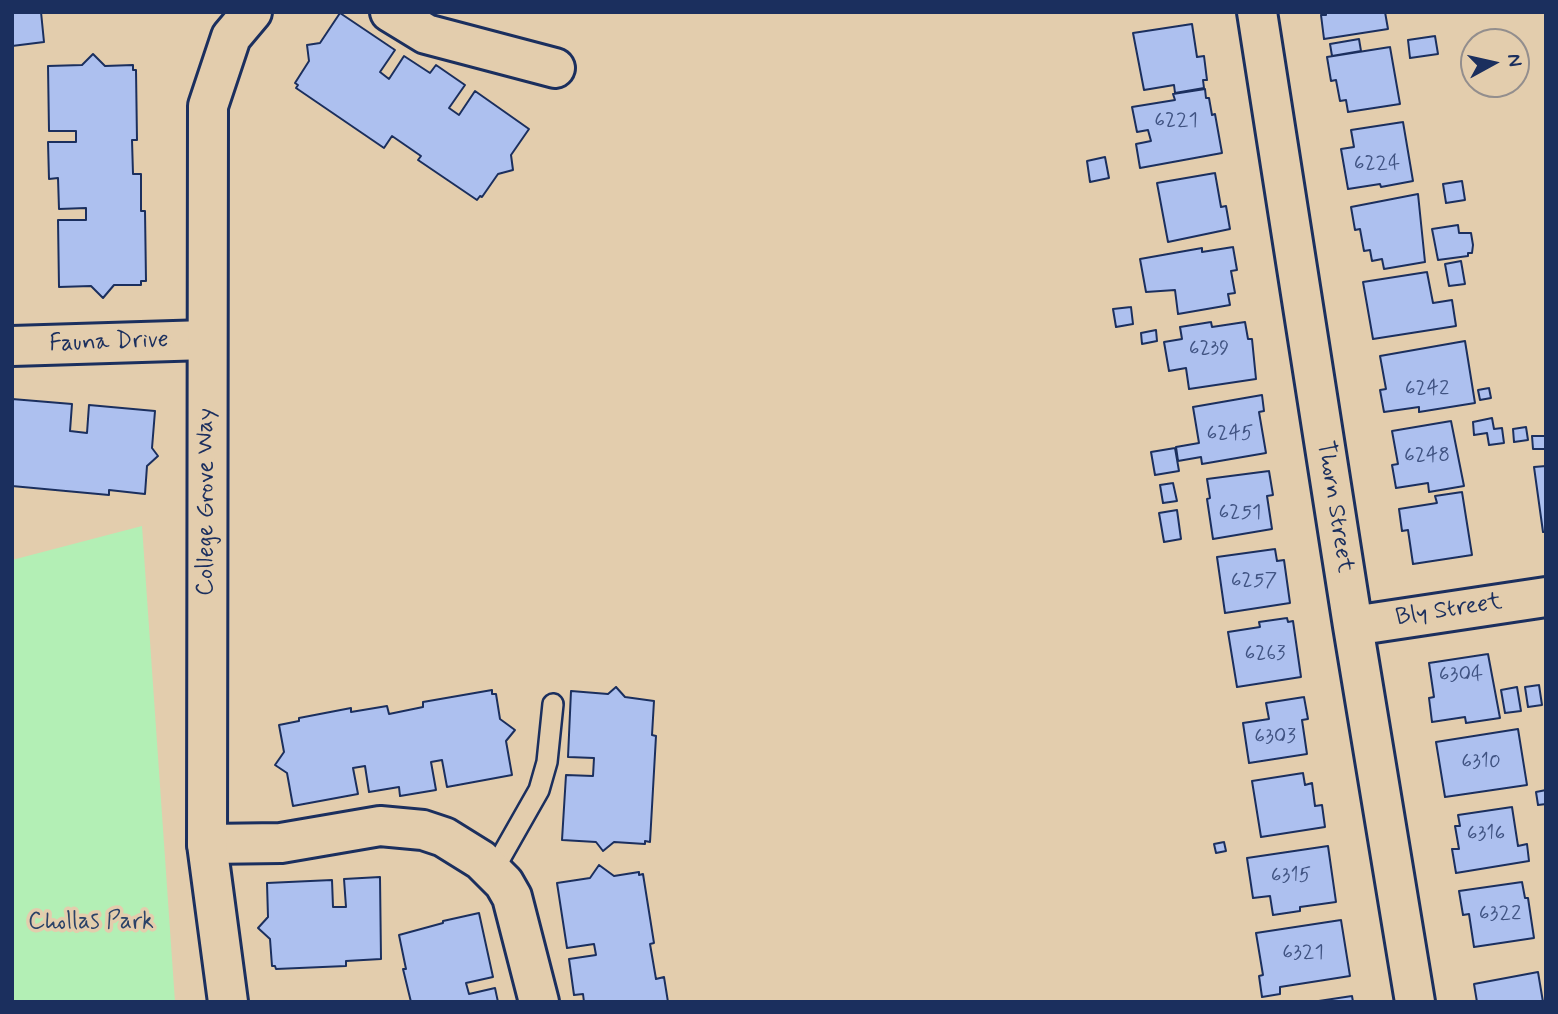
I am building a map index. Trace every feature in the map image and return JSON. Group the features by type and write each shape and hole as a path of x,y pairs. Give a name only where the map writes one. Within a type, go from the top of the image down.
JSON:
{"street":[{"name":"College Grove Way","path":"228,1002 207,844 208,106 231,37 253,12"},
{"path":"390,12 426,34 555,68"},
{"name":"Thorn Street","path":"1257,12 1415,1002"},
{"name":"Fauna Drive","path":"12,346 206,340"},
{"name":"Bly Street","path":"1353,626 1546,597"},
{"path":"207,844 281,843 380,826 402,826 444,837 463,847 493,871 512,897 539,1002"}],"lane":[{"path":"493,871 539,790 547,762 553,704"}],"green space":[{"name":"Chollas Park","path":"142,526 175,1002 12,1002 12,560"}],"building":[{"path":"12,12 41,12 44,42 12,46"},
{"path":"1326,12 1385,12 1388,29 1324,39 1321,15 1326,15"},
{"path":"340,13 395,50 380,72 389,79 404,56 430,73 436,65 465,85 449,108 459,115 475,91 529,129 511,155 513,170 498,174 477,200 418,160 421,156 392,136 384,148 296,88 298,85 295,83 309,61 307,45 320,43"},
{"path":"1192,24 1197,57 1204,56 1207,80 1203,80 1204,88 1175,93 1174,85 1144,90 1133,33"},
{"path":"1435,36 1438,54 1410,58 1408,40"},
{"path":"1359,39 1361,51 1332,56 1330,44"},
{"path":"1390,47 1400,104 1348,112 1346,100 1340,101 1336,80 1331,81 1327,57"},
{"path":"93,54 105,66 133,65 133,70 136,70 137,140 132,140 133,174 141,174 141,211 145,211 146,281 141,281 141,285 114,285 103,298 91,286 59,287 58,220 86,220 86,208 59,209 58,178 49,179 48,142 76,142 76,131 49,131 48,66 82,65"},
{"path":"1205,89 1212,115 1215,114 1222,153 1140,168 1136,144 1151,141 1148,130 1137,132 1132,107 1175,100 1173,94"},
{"path":"1403,122 1413,181 1348,189 1341,149 1354,147 1351,130"},
{"path":"1105,157 1109,178 1090,182 1087,161"},
{"path":"1215,173 1221,207 1226,206 1230,229 1168,242 1157,183"},
{"path":"1462,181 1465,200 1446,203 1443,184"},
{"path":"1418,194 1425,262 1384,269 1382,259 1372,261 1370,250 1364,251 1360,229 1355,230 1351,207"},
{"path":"1458,225 1459,233 1471,233 1472,253 1468,253 1468,256 1438,260 1432,229"},
{"path":"1233,247 1237,270 1231,271 1235,293 1228,294 1230,305 1178,314 1175,290 1146,292 1140,259 1202,248 1202,252"},
{"path":"1461,261 1465,284 1449,286 1445,264"},
{"path":"1427,272 1433,303 1452,300 1456,326 1373,339 1363,282"},
{"path":"1131,307 1133,324 1116,327 1113,309"},
{"path":"1211,322 1212,327 1245,322 1248,339 1252,339 1256,379 1189,389 1186,368 1169,371 1164,342 1182,339 1180,327"},
{"path":"1156,330 1157,341 1142,344 1141,333"},
{"path":"1465,341 1475,403 1419,412 1419,407 1384,412 1380,390 1386,389 1380,356"},
{"path":"1489,388 1491,398 1480,400 1478,390"},
{"path":"1262,395 1264,411 1259,412 1266,453 1202,464 1201,457 1178,461 1176,447 1199,443 1193,407"},
{"path":"12,399 72,404 70,431 87,433 89,405 155,411 152,448 158,456 147,466 145,494 109,490 109,495 12,486"},
{"path":"1492,418 1494,429 1502,428 1504,443 1489,445 1487,433 1474,435 1473,422"},
{"path":"1451,421 1464,486 1429,492 1428,483 1396,488 1392,465 1398,464 1392,431"},
{"path":"1526,427 1528,440 1514,442 1513,429"},
{"path":"1532,436 1546,436 1546,449 1533,449"},
{"path":"1175,448 1179,471 1155,475 1151,452"},
{"path":"1546,466 1546,532 1543,532 1534,467"},
{"path":"1269,471 1273,495 1267,496 1272,529 1213,539 1207,479"},
{"path":"1173,483 1177,501 1163,503 1160,485"},
{"path":"1462,492 1472,555 1413,564 1408,530 1402,531 1399,509 1437,503 1435,496"},
{"path":"1177,510 1181,539 1164,542 1159,513"},
{"path":"1275,549 1277,561 1284,560 1290,603 1225,613 1217,557"},
{"path":"1287,618 1288,622 1293,621 1301,677 1237,687 1228,632 1260,627 1259,622"},
{"path":"1488,654 1500,718 1466,723 1465,717 1432,722 1429,698 1434,697 1429,663"},
{"path":"1539,685 1542,705 1528,707 1525,687"},
{"path":"616,687 625,697 654,701 652,735 656,736 650,842 614,842 603,851 596,842 562,840 566,775 593,776 594,758 568,757 571,691 608,694"},
{"path":"1517,687 1521,711 1505,713 1501,690"},
{"path":"492,690 492,694 496,694 500,719 515,730 506,741 512,775 447,787 442,760 431,762 436,790 400,796 399,787 369,792 365,766 353,768 358,794 293,806 287,773 275,765 284,752 279,725 299,721 299,718 351,708 351,712 387,706 389,714 423,707 423,702"},
{"path":"1304,697 1308,719 1302,720 1307,754 1249,763 1243,723 1269,719 1266,703"},
{"path":"1518,729 1527,785 1445,797 1436,742"},
{"path":"1303,773 1305,785 1312,783 1315,806 1322,805 1325,827 1261,837 1252,781"},
{"path":"1546,790 1546,804 1538,805 1536,792"},
{"path":"1512,807 1518,846 1527,844 1529,861 1456,873 1452,849 1459,849 1455,826 1460,826 1458,815"},
{"path":"1224,842 1226,851 1216,853 1214,844"},
{"path":"1328,846 1336,902 1300,907 1300,911 1273,915 1270,896 1253,898 1247,858"},
{"path":"599,865 614,876 639,872 639,875 643,874 654,943 650,944 656,979 664,977 668,1002 584,1002 583,994 574,995 569,959 596,955 594,944 567,948 557,883 590,878"},
{"path":"380,877 381,959 346,961 346,966 276,969 272,966 270,939 258,928 268,917 267,883 332,880 333,907 346,907 344,879"},
{"path":"1522,882 1525,898 1528,898 1534,938 1474,947 1469,914 1463,915 1459,891"},
{"path":"479,913 493,977 466,983 469,994 495,988 498,1002 411,1002 399,935"},
{"path":"1341,920 1350,976 1280,987 1280,994 1262,997 1259,976 1263,975 1256,933"},
{"path":"1538,972 1543,1002 1477,1002 1474,984"},
{"path":"1352,996 1353,1002 1312,1002"}]}
